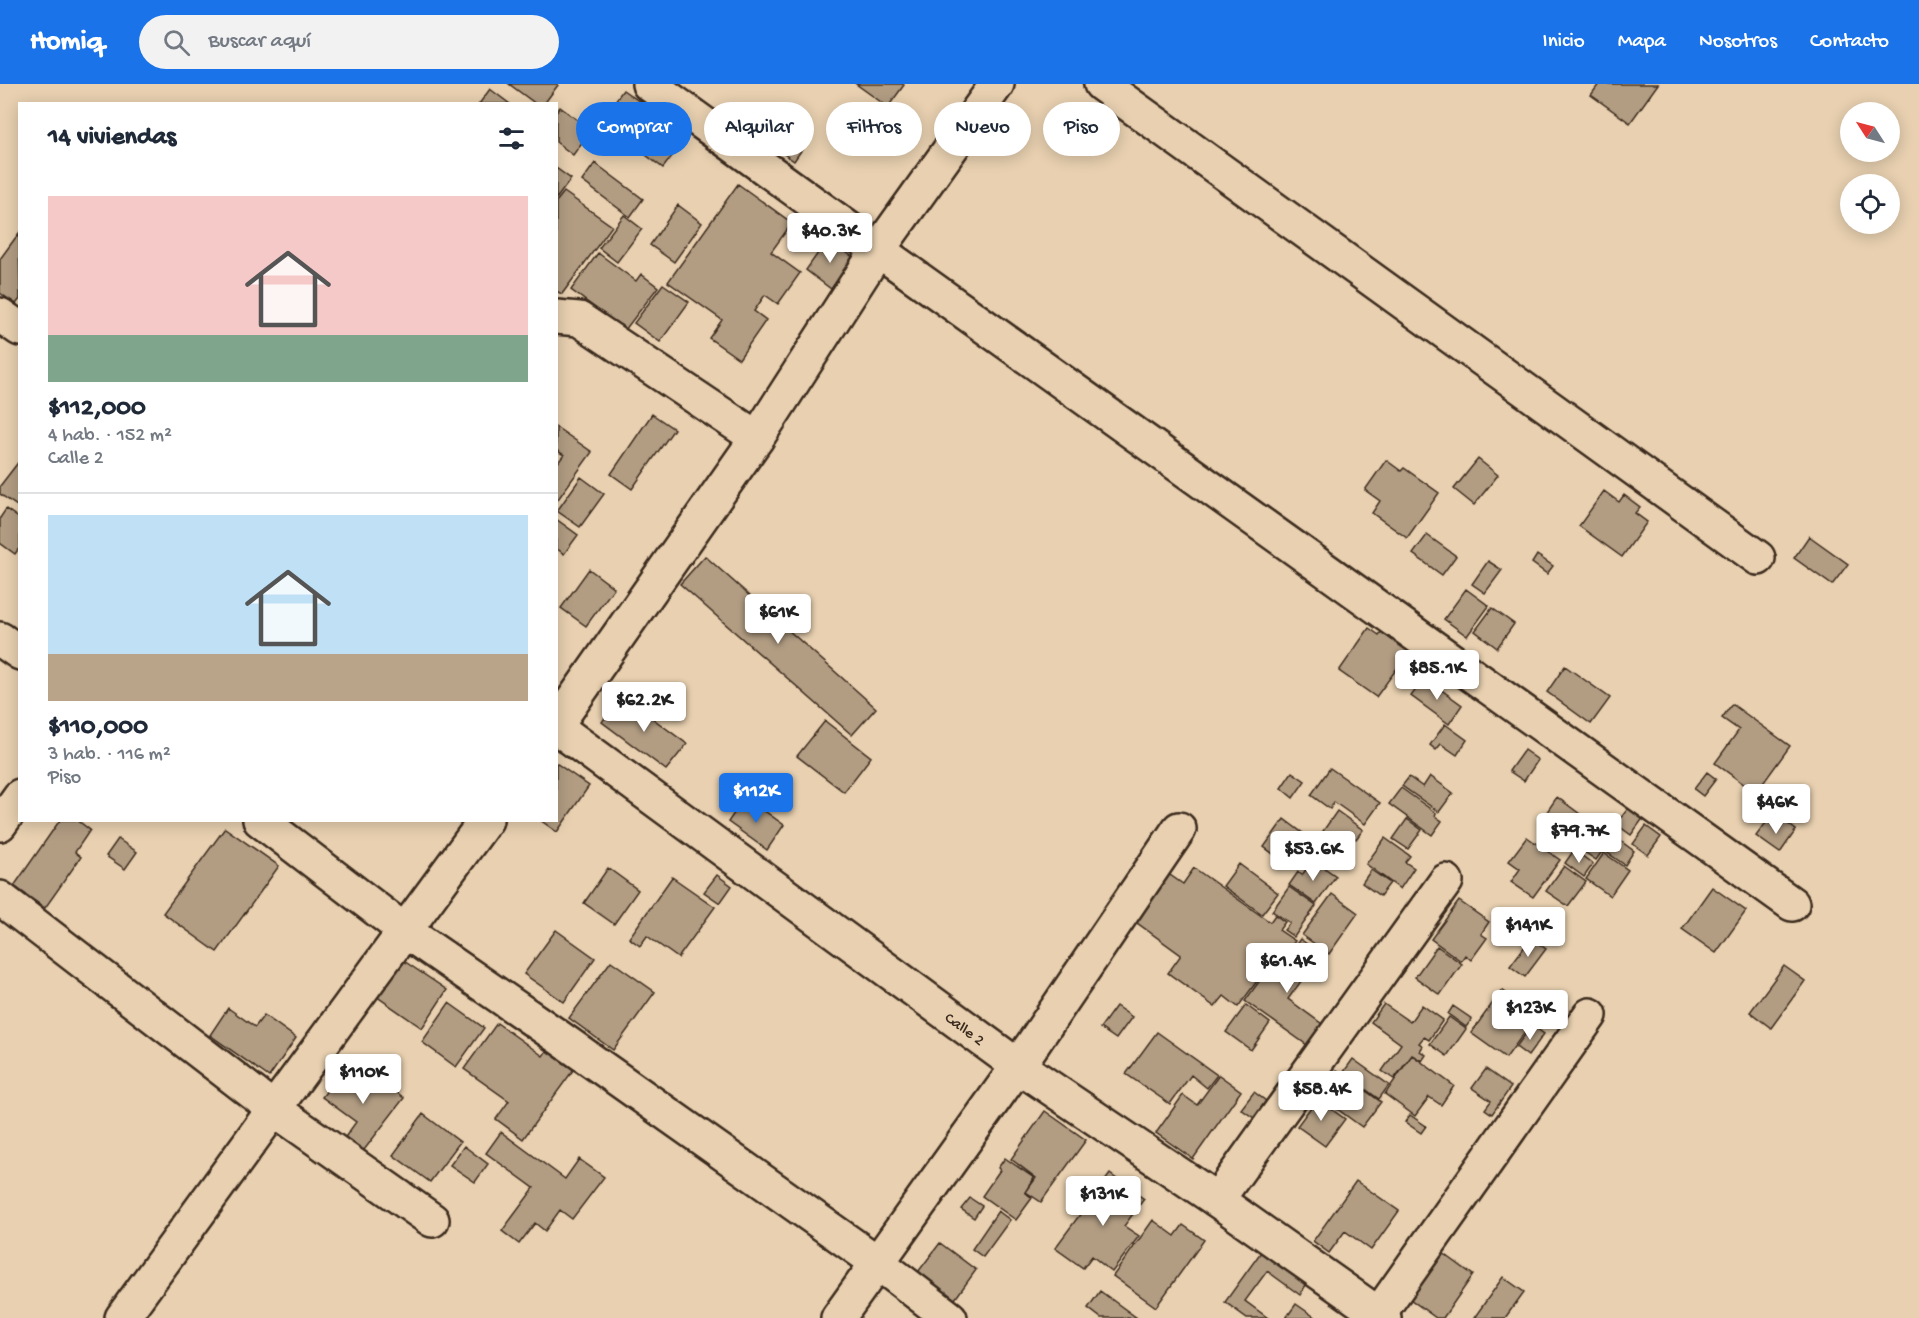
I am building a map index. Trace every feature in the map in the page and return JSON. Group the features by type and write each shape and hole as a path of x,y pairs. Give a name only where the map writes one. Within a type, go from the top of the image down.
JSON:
{"street":[{"path":"649,84 1792,904"},
{"path":"558,723 757,438 878,250 997,84"},
{"path":"1101,84 1758,558"},
{"path":"0,315 18,328"},
{"path":"558,317 579,319 757,438"},
{"path":"0,639 18,652"},
{"name":"Calle 2","path":"558,727 1018,1066 1217,1200 1379,1317"},
{"path":"0,824 18,799"},
{"path":"263,822 405,931 567,1042 878,1263 950,1318"},
{"path":"122,1318 485,822"},
{"path":"838,1318 1018,1066 1179,829"},
{"path":"1217,1200 1446,881"},
{"path":"0,898 274,1109 432,1220"},
{"path":"1379,1317 1590,1015"}],"building":[{"path":"509,84 558,85 545,102 533,102"},
{"path":"856,84 904,85 892,102 881,102"},
{"path":"1599,84 1658,84 1630,123 1591,95"},
{"path":"490,89 507,102 480,102"},
{"path":"623,90 640,102 614,102"},
{"path":"560,107 576,119 576,151 573,155 558,144 558,110"},
{"path":"647,156 672,156 663,168"},
{"path":"787,156 797,156 794,161"},
{"path":"595,163 643,199 630,217 582,181"},
{"path":"558,169 571,179 558,196"},
{"path":"738,184 792,223 771,252 800,273 778,304 765,295 754,311 766,320 739,359 709,338 722,320 668,282"},
{"path":"564,192 612,226 562,294 558,292 558,200"},
{"path":"678,205 702,223 674,262 650,245"},
{"path":"624,215 642,229 617,262 599,248"},
{"path":"18,234 18,302 16,304 0,293 0,259"},
{"path":"828,239 854,258 831,289 806,270"},
{"path":"598,253 636,281 641,274 658,287 625,330 571,290"},
{"path":"663,284 689,302 660,342 634,323"},
{"path":"652,414 674,429 632,489 611,474"},
{"path":"558,428 592,452 558,499 558,462 564,455 558,451"},
{"path":"1478,459 1498,475 1474,505 1454,489"},
{"path":"1386,460 1401,471 1404,468 1439,493 1407,538 1372,513 1380,501 1365,490"},
{"path":"18,463 18,507 0,494 0,486"},
{"path":"581,477 604,494 580,527 558,510"},
{"path":"1604,491 1619,502 1624,495 1640,507 1635,513 1647,522 1622,557 1579,526"},
{"path":"6,509 18,518 18,550 15,554 0,543 0,518"},
{"path":"558,520 578,535 564,554 558,550"},
{"path":"1427,535 1456,556 1442,575 1413,554"},
{"path":"1809,536 1848,564 1832,585 1794,558"},
{"path":"1537,555 1553,566 1547,574 1532,563"},
{"path":"705,556 876,708 852,735 680,584"},
{"path":"1488,561 1502,570 1485,593 1472,584"},
{"path":"589,569 614,588 586,626 561,608"},
{"path":"1466,589 1489,606 1467,636 1444,619"},
{"path":"1492,608 1514,624 1497,648 1475,631"},
{"path":"1369,628 1379,635 1384,628 1412,648 1376,697 1339,671"},
{"path":"1565,666 1610,698 1591,724 1547,692"},
{"path":"1425,678 1462,705 1449,724 1411,696"},
{"path":"621,695 687,744 666,770 602,722"},
{"path":"1732,704 1790,746 1756,793 1715,763 1739,730 1722,718"},
{"path":"825,721 871,757 844,792 797,756"},
{"path":"1445,724 1467,740 1457,755 1441,744 1436,750 1430,745"},
{"path":"1524,750 1538,760 1524,781 1509,771"},
{"path":"558,764 589,786 557,832 543,822 558,822"},
{"path":"1330,768 1380,803 1365,824 1334,802 1330,809 1311,795"},
{"path":"1292,772 1305,781 1293,798 1281,788"},
{"path":"1707,772 1716,779 1703,796 1694,789"},
{"path":"1430,776 1453,793 1439,812 1402,786 1409,777 1423,787"},
{"path":"1401,788 1436,813 1435,816 1442,821 1432,835 1389,804"},
{"path":"745,797 784,825 767,850 728,822"},
{"path":"1557,797 1588,820 1571,844 1540,822"},
{"path":"1630,806 1644,817 1631,835 1616,824"},
{"path":"1337,811 1363,830 1356,839 1347,833 1331,856 1314,844"},
{"path":"1284,819 1304,834 1284,862 1264,847"},
{"path":"1407,819 1422,830 1408,849 1393,839"},
{"path":"1605,820 1618,829 1596,860 1583,851"},
{"path":"1768,820 1780,828 1784,821 1796,830 1780,853 1756,836"},
{"path":"59,822 80,822 90,830 75,852 81,857 45,908 14,886"},
{"path":"1646,826 1661,837 1648,855 1633,844"},
{"path":"225,828 279,866 217,952 163,913"},
{"path":"1527,837 1560,860 1533,897 1511,882 1520,869 1509,861"},
{"path":"1615,837 1634,851 1625,865 1605,851"},
{"path":"1385,838 1410,856 1405,862 1414,868 1400,889 1366,864"},
{"path":"118,839 137,852 125,869 106,856"},
{"path":"1574,850 1593,864 1584,877 1565,863"},
{"path":"1604,853 1628,870 1610,896 1586,879"},
{"path":"1313,860 1336,876 1316,904 1289,885 1298,872 1302,875"},
{"path":"1239,864 1278,893 1262,914 1223,886"},
{"path":"1564,866 1586,882 1568,906 1546,891"},
{"path":"608,868 638,890 614,924 584,903"},
{"path":"1194,868 1270,922 1275,915 1285,922 1279,930 1295,941 1275,970 1268,966 1238,1007 1224,996 1215,1007 1168,973 1181,955 1133,920 1167,873 1183,884"},
{"path":"1371,870 1390,883 1380,896 1362,883"},
{"path":"717,875 732,886 720,903 704,892"},
{"path":"672,877 715,907 678,958 647,936 640,946 629,938"},
{"path":"1289,887 1316,906 1294,937 1284,930 1290,923 1272,911"},
{"path":"1712,887 1746,911 1716,953 1682,929"},
{"path":"1332,894 1358,913 1329,954 1302,935"},
{"path":"1459,901 1489,922 1481,934 1487,938 1471,960 1465,955 1461,961 1431,939"},
{"path":"556,930 595,958 564,1002 524,974"},
{"path":"1531,938 1546,949 1525,977 1510,966"},
{"path":"1300,939 1321,954 1288,999 1322,1024 1307,1045 1245,1001 1268,969 1275,974"},
{"path":"1437,946 1462,964 1440,995 1415,977"},
{"path":"401,959 447,990 422,1028 376,996"},
{"path":"611,961 655,992 613,1050 569,1018"},
{"path":"1784,966 1805,981 1771,1028 1750,1012"},
{"path":"1502,990 1537,1015 1506,1058 1471,1033"},
{"path":"449,1003 484,1028 456,1067 422,1042"},
{"path":"1384,1004 1410,1022 1422,1005 1443,1020 1429,1040 1424,1037 1419,1043 1423,1046 1420,1051 1426,1055 1422,1061 1412,1055 1394,1079 1382,1071 1401,1044 1371,1022"},
{"path":"1246,1005 1270,1023 1251,1050 1226,1032"},
{"path":"1116,1006 1132,1017 1116,1039 1100,1028"},
{"path":"1453,1006 1472,1019 1466,1027 1448,1014"},
{"path":"228,1008 255,1027 264,1015 296,1038 269,1077 210,1035"},
{"path":"1449,1017 1466,1029 1447,1056 1430,1044"},
{"path":"497,1023 543,1056 547,1050 574,1069 523,1139 496,1119 509,1101 464,1069"},
{"path":"1532,1025 1544,1034 1528,1056 1516,1047"},
{"path":"1157,1032 1217,1075 1207,1088 1191,1075 1170,1104 1126,1074"},
{"path":"1412,1055 1454,1086 1441,1105 1429,1097 1415,1116 1385,1094"},
{"path":"1353,1059 1389,1085 1379,1099 1343,1073"},
{"path":"345,1067 357,1077 364,1068 404,1098 361,1154 343,1140 356,1122 322,1097"},
{"path":"1486,1069 1511,1087 1492,1114 1485,1109 1491,1101 1472,1088"},
{"path":"1337,1070 1381,1102 1362,1127 1318,1095"},
{"path":"1219,1075 1241,1091 1193,1159 1156,1133 1183,1095 1197,1105"},
{"path":"1254,1092 1266,1101 1254,1118 1241,1109"},
{"path":"1317,1099 1345,1119 1325,1146 1297,1126"},
{"path":"1045,1111 1086,1140 1041,1202 1026,1192 1036,1178 1011,1159"},
{"path":"423,1114 460,1142 430,1182 393,1155"},
{"path":"1410,1115 1426,1126 1421,1133 1405,1122"},
{"path":"501,1132 565,1179 579,1159 604,1177 572,1219 560,1210 545,1231 535,1223 519,1244 502,1231 534,1188 486,1153"},
{"path":"464,1146 488,1164 475,1182 450,1165"},
{"path":"1005,1158 1034,1178 1025,1192 1032,1198 1016,1220 982,1196 1000,1170 998,1168"},
{"path":"1110,1174 1144,1199 1124,1226 1139,1236 1112,1272 1092,1256 1083,1268 1055,1248"},
{"path":"1356,1181 1399,1211 1371,1250 1345,1231 1329,1253 1313,1241"},
{"path":"970,1198 982,1206 974,1218 961,1209"},
{"path":"998,1211 1010,1220 983,1257 972,1249"},
{"path":"1153,1220 1175,1236 1183,1225 1204,1240 1156,1307 1113,1276"},
{"path":"940,1243 976,1270 955,1299 918,1272"},
{"path":"1261,1252 1306,1285 1300,1295 1267,1271 1245,1301 1268,1318 1247,1318 1225,1302"},
{"path":"1443,1253 1473,1275 1443,1318 1436,1318 1410,1299"},
{"path":"1503,1277 1524,1292 1505,1318 1474,1318"},
{"path":"1100,1291 1137,1318 1101,1318 1088,1308"},
{"path":"1296,1304 1316,1318 1286,1318"}]}
